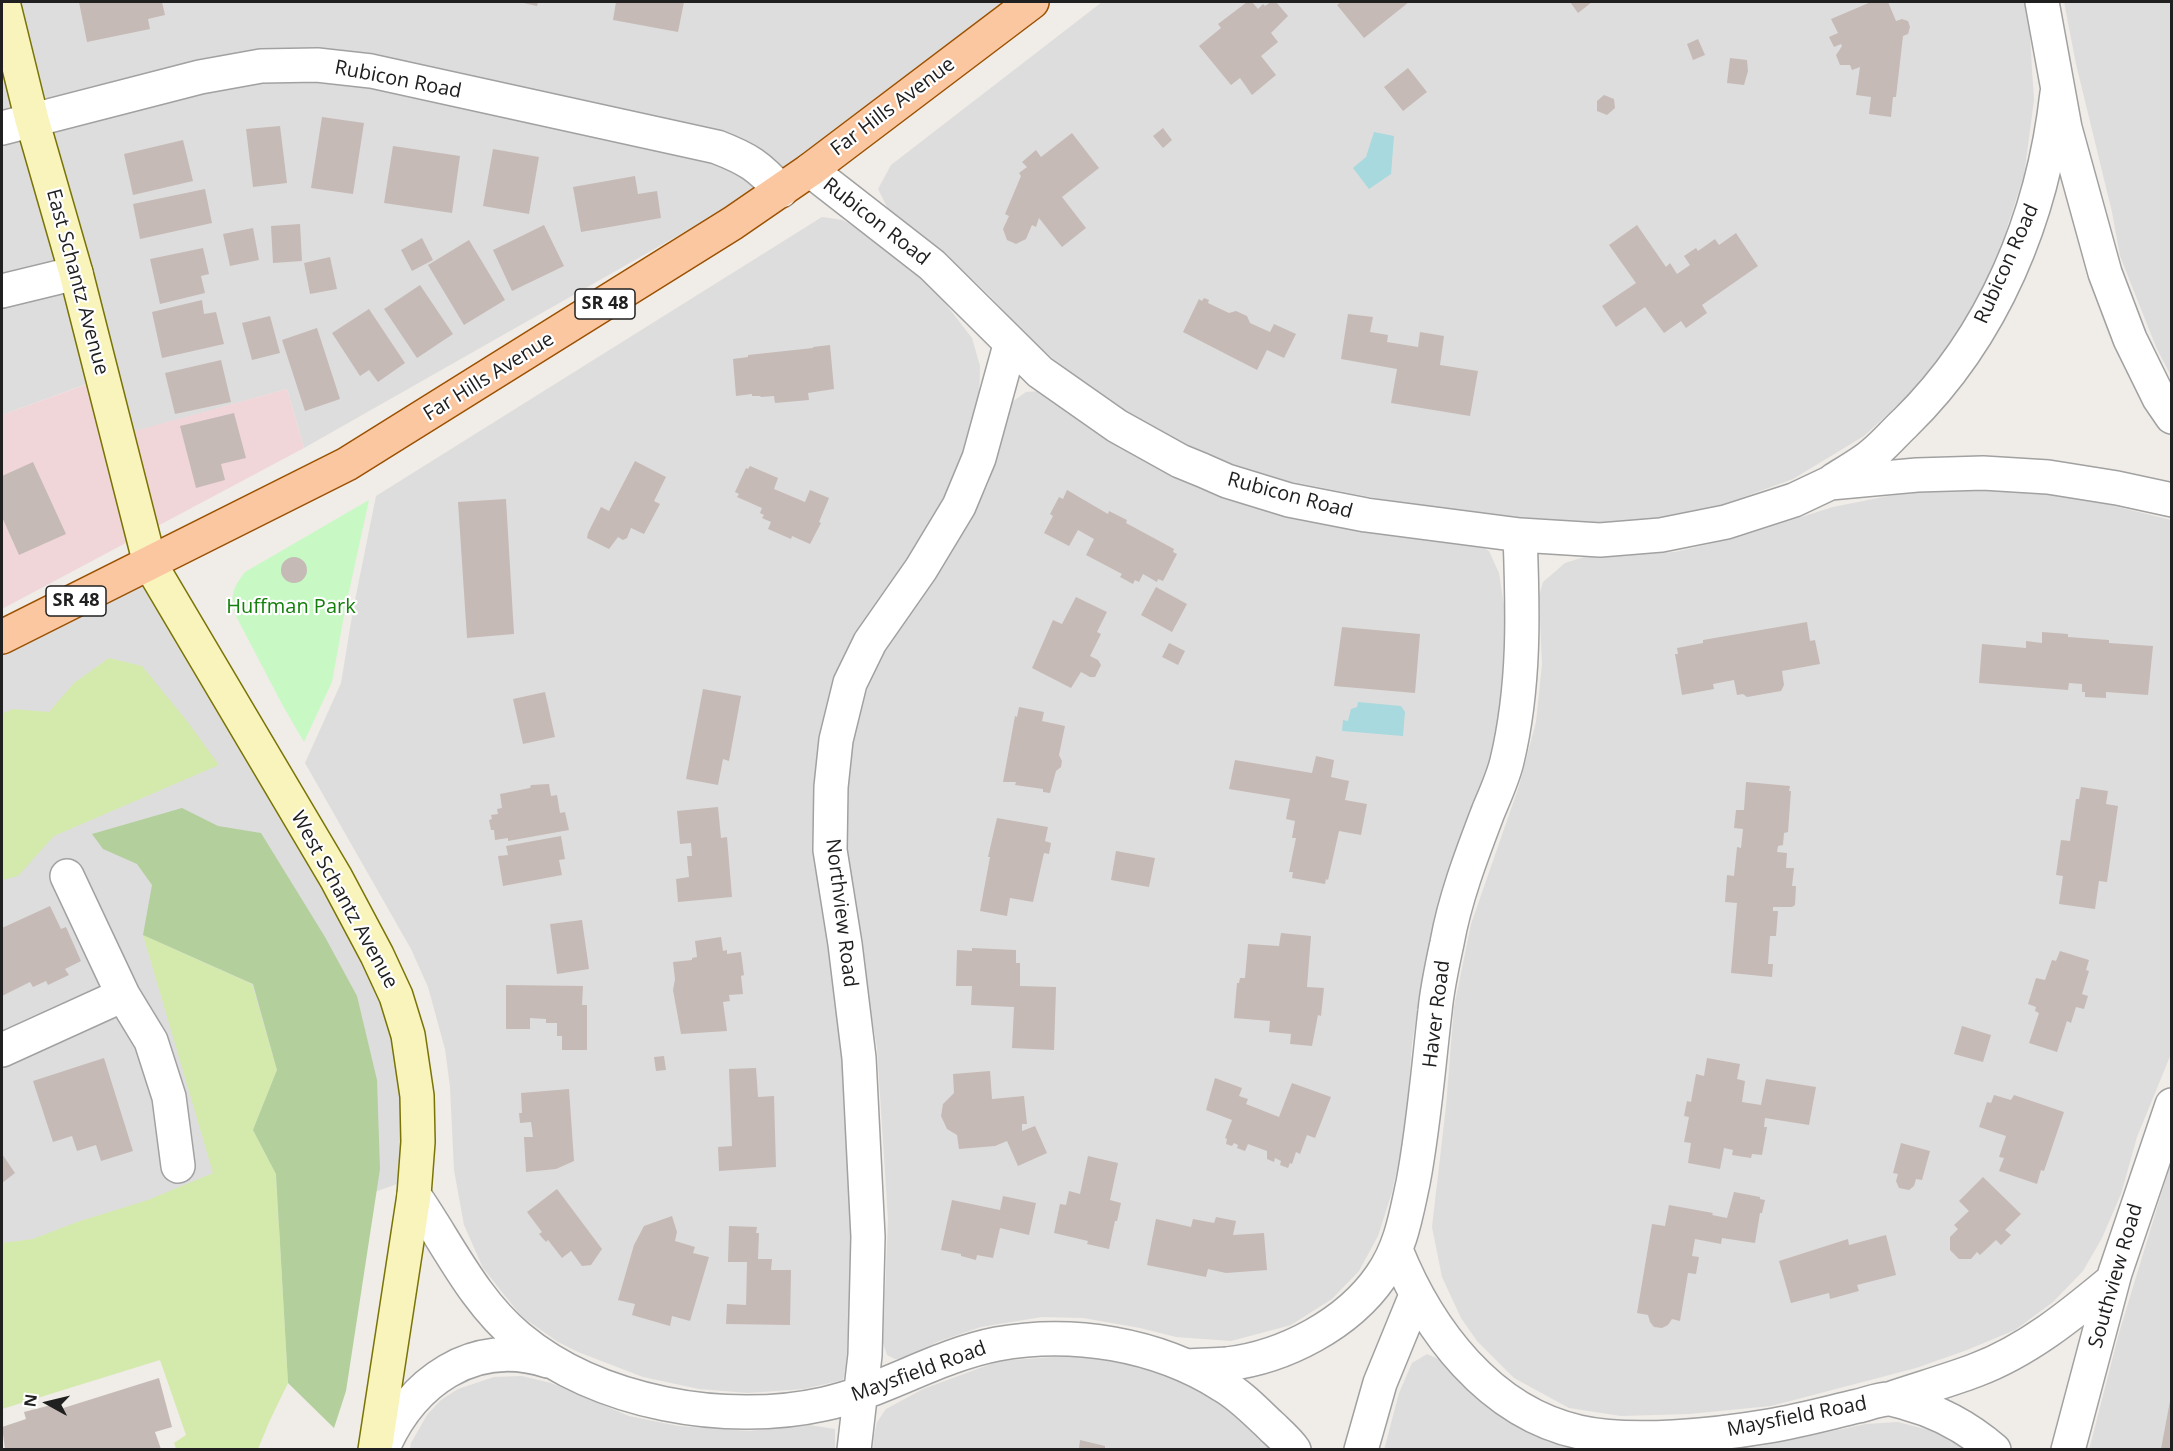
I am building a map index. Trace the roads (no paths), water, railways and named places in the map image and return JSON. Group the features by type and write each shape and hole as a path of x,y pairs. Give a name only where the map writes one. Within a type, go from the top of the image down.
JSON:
{"main road":[{"name":"East Schantz Avenue","path":"3,2 17,124 76,273 150,564"},
{"name":"Far Hills Avenue","path":"2,637 347,464 614,299 781,191 1032,2"},
{"name":"West Schantz Avenue","path":"150,564 336,878 396,996 408,1035 417,1096 418,1142 414,1195 375,1449"}],"street":[{"path":"2042,2 2065,128 2105,273 2130,339 2159,398 2172,417"},
{"name":"Rubicon Road","path":"17,124 200,77 261,66 317,65 371,71 717,147 743,157 762,170 781,191"},
{"name":"Rubicon Road","path":"810,170 932,265 1010,345 1040,372 1117,426 1180,460 1227,481 1289,500 1359,514 1520,535 1600,540 1661,535 1726,522 1794,500 1830,483 1870,457 1921,407 1964,356 1997,299 2023,239 2044,177 2057,93"},
{"path":"2,291 76,273"},
{"name":"Northview Road","path":"854,1449 865,1355 867,1262 864,1141 859,1058 845,944 831,859 831,787 834,748 850,683 870,642 921,569 960,506 979,458 1010,345"},
{"name":"Rubicon Road","path":"1830,483 1917,475 1983,473 2048,477 2172,500"},
{"name":"Haver Road","path":"1188,1366 1229,1364 1277,1352 1321,1331 1341,1318 1371,1290 1396,1250 1417,1163 1426,1106 1435,1009 1448,934 1468,866 1506,763 1517,709 1521,677 1522,619 1520,535"},
{"path":"67,876 123,995 151,1041 169,1097 178,1166"},
{"path":"2,1050 123,995"},
{"name":"Southview Road","path":"2068,1449 2113,1280 2172,1105"},
{"name":"Maysfield Road","path":"414,1195 486,1306 521,1340 555,1363 596,1383 636,1396 696,1408 750,1413 800,1408 860,1395 951,1357 997,1344 1044,1338 1093,1340 1140,1350 1188,1366 1243,1399 1294,1449"},
{"name":"Maysfield Road","path":"1396,1250 1416,1295 1440,1334 1474,1373 1510,1401 1546,1422 1579,1432 1623,1437 1683,1436 1769,1426 1888,1399 1977,1370 2023,1347 2072,1314 2113,1280"},
{"path":"1361,1449 1380,1383 1416,1295"},
{"name":"Maysfield Road","path":"382,1449 411,1400 434,1379 459,1365 510,1354 532,1356 555,1363"},
{"name":"Maysfield Road","path":"1888,1399 1929,1409 1958,1423 1994,1449"}],"water":[{"path":"1374,132 1394,136 1391,174 1369,189 1353,168 1366,157"},
{"path":"1358,702 1401,706 1405,712 1403,736 1342,731 1343,720 1348,721 1351,709 1357,707"}],"park label":[{"name":"Huffman Park","path":"291,607"}]}
